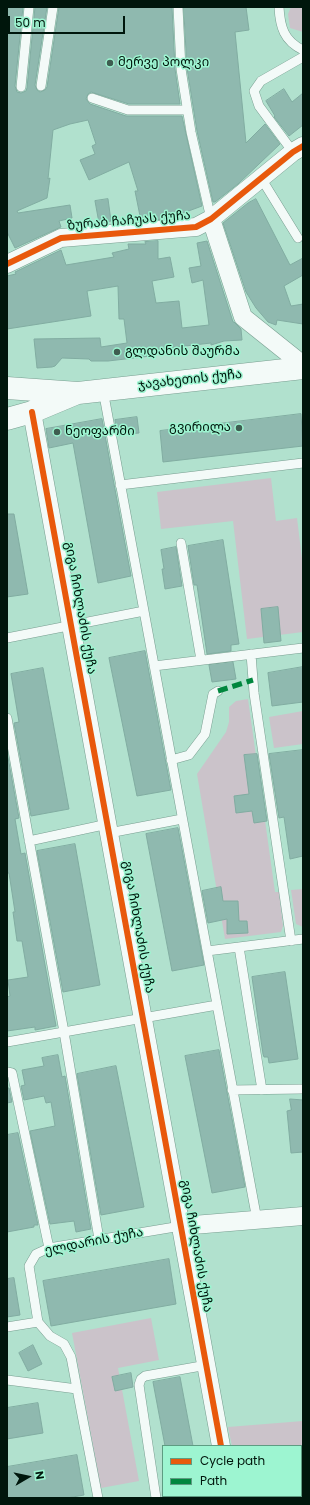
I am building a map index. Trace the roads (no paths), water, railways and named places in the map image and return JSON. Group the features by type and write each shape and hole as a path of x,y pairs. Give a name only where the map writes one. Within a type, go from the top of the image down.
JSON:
{"main road":[{"name":"ჯავახეთის ქუჩა","path":"7,388 78,393 303,368"},
{"name":"ჯავახეთის ქუჩა","path":"7,419 32,412 78,393"}],"street":[{"name":"ზურაბ ჩაჩუას ქუჩა","path":"7,264 61,238 196,227 211,219 298,149"},
{"path":"211,219 243,317 303,365"},
{"name":"გიგა ჩიხლაძის ქუჩა","path":"32,412 221,1445"},
{"name":"ელდარის ქუჩა","path":"181,1226 303,1216"}],"lane":[{"path":"21,87 29,7"},
{"path":"41,86 52,7"},
{"path":"178,7 181,69 187,110 211,219"},
{"path":"279,7 280,23 284,34 292,44 303,50"},
{"path":"298,149 259,106 254,91 261,81 303,57"},
{"path":"92,98 128,110 187,110"},
{"path":"261,178 298,238"},
{"path":"103,390 257,1220"},
{"path":"120,485 303,463"},
{"path":"182,543 201,660"},
{"path":"7,638 144,611"},
{"path":"154,666 303,648"},
{"path":"251,654 254,693 291,941"},
{"path":"171,760 189,755 205,734 213,694 218,691"},
{"path":"7,718 64,1032 99,1240"},
{"path":"29,841 182,819"},
{"path":"207,951 303,939"},
{"path":"239,947 262,1090"},
{"path":"7,1042 217,1005"},
{"path":"7,1072 12,1073 49,1248"},
{"path":"232,1090 303,1090"},
{"name":"ელდარის ქუჩა","path":"38,1322 29,1266 36,1254 49,1248 181,1226"},
{"path":"7,1327 38,1322 50,1336 64,1344 71,1357 98,1498"},
{"path":"156,1498 140,1385 141,1379 145,1376 207,1365"},
{"path":"7,1380 77,1389"}],"place":[{"name":"მერვე პოლკი","path":"110,63"},
{"name":"გლდანის შაურმა","path":"117,352"},
{"name":"გვირილა","path":"239,428"},
{"name":"ნეოფარმი","path":"57,432"}]}
